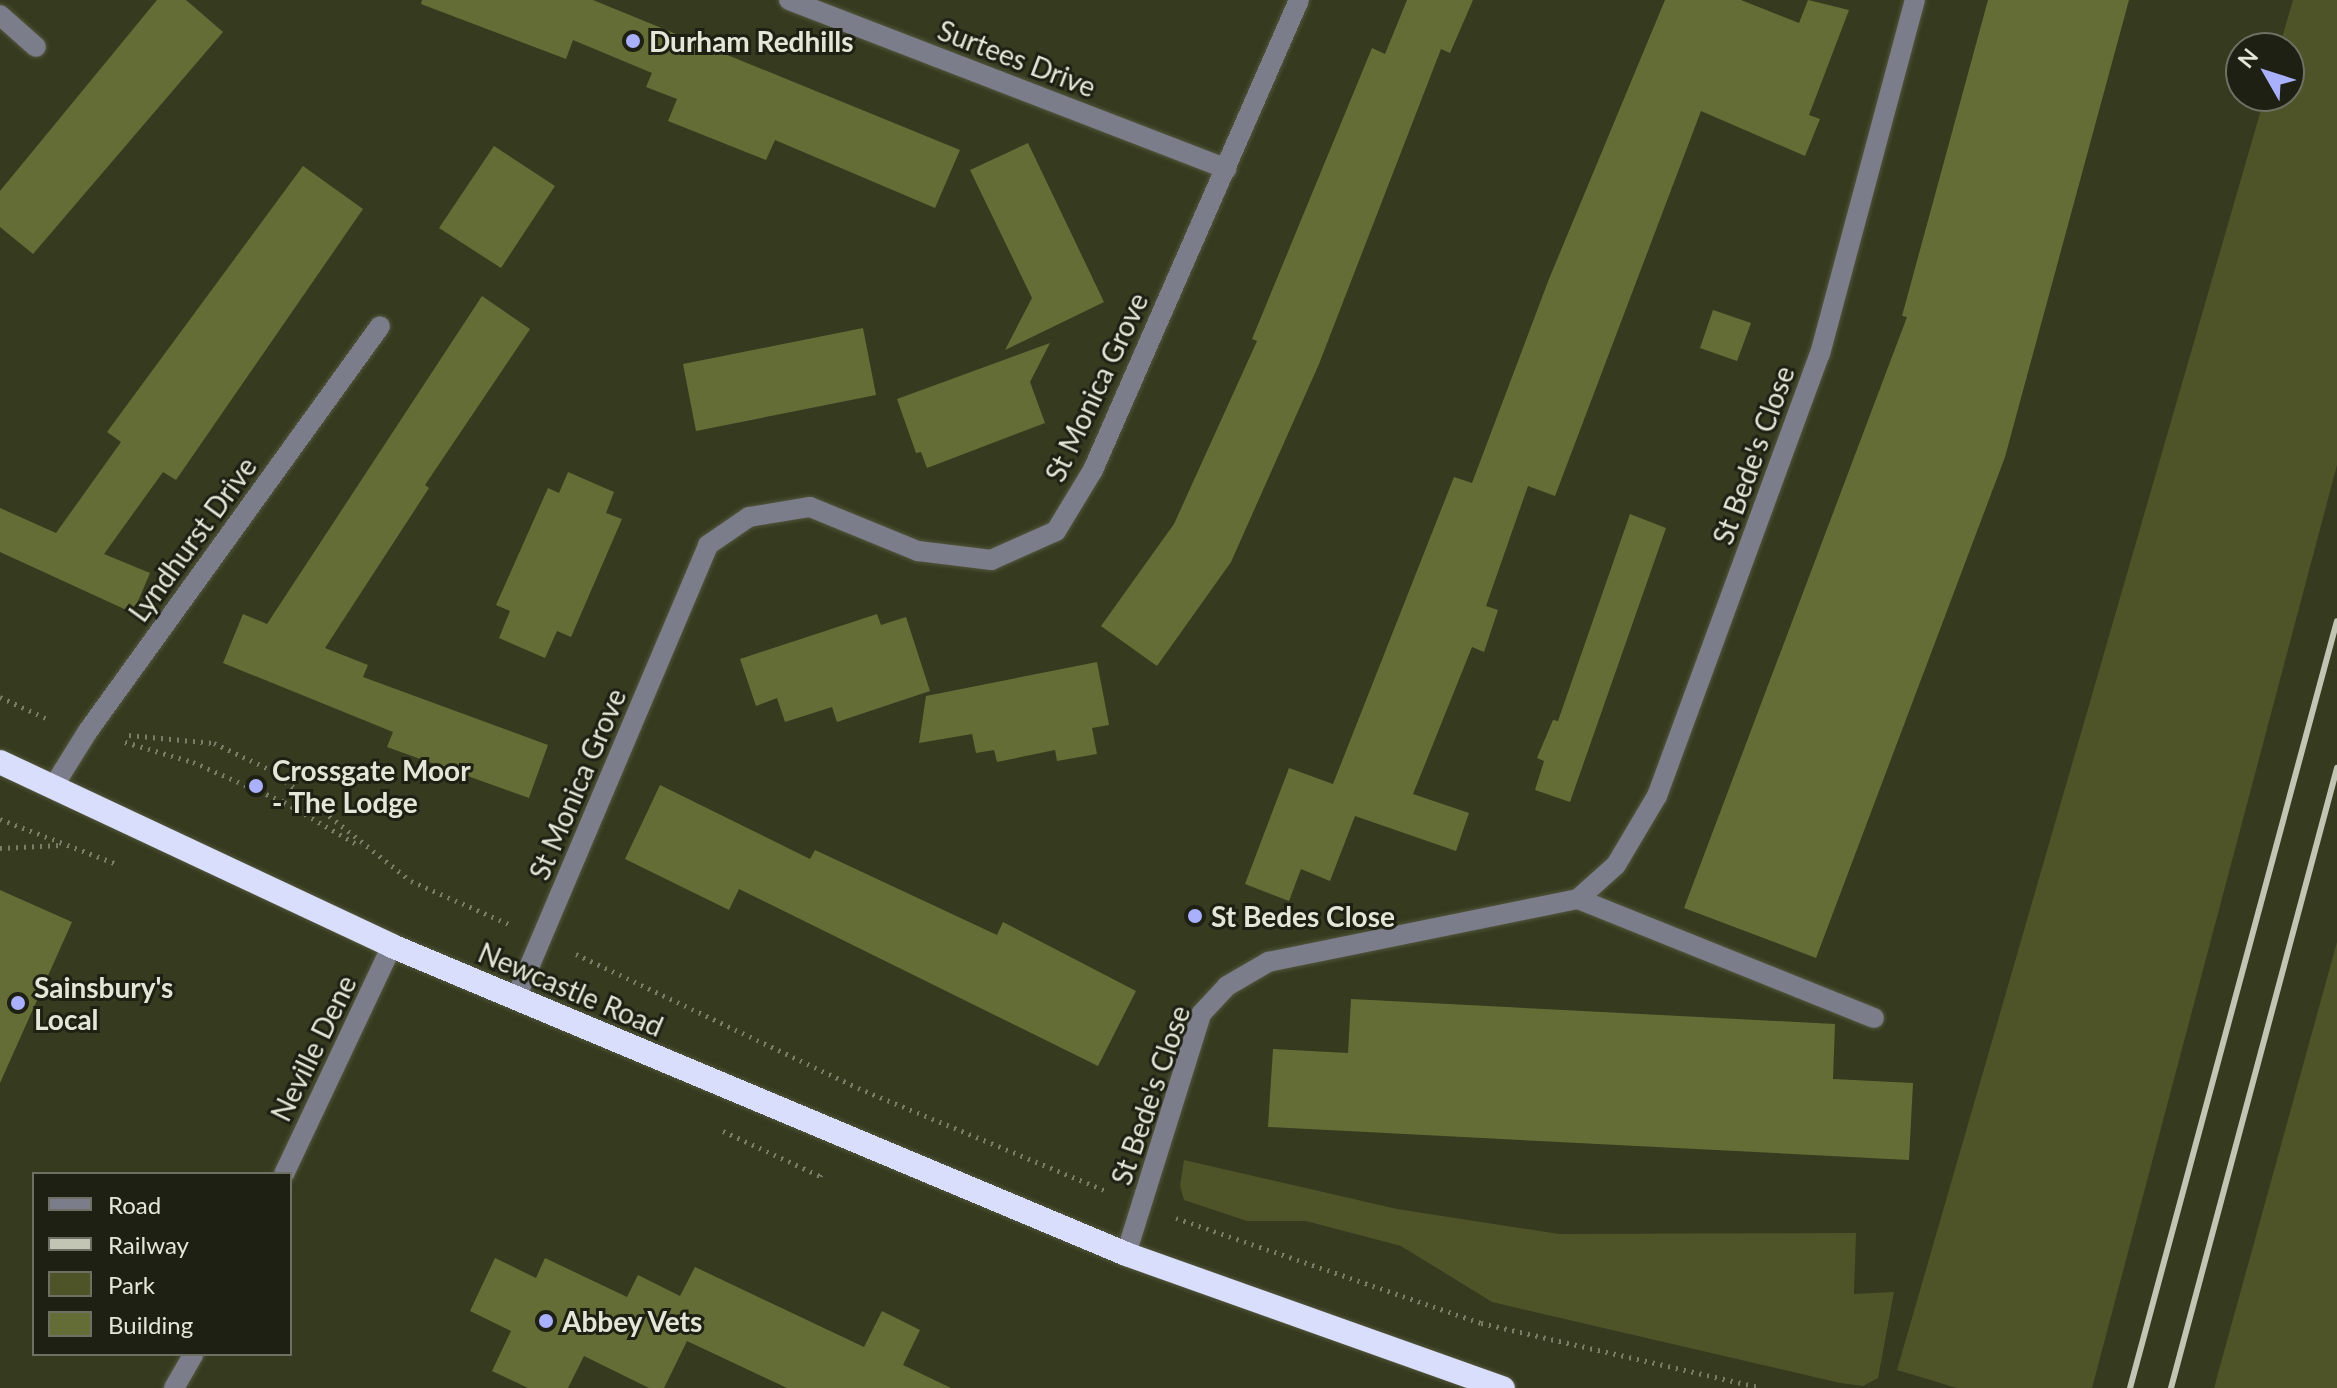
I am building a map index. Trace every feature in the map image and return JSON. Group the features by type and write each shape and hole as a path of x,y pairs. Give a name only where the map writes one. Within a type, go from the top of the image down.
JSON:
{"highway":[{"name":"Newcastle Road","path":"0,762 392,946 1126,1254 1362,1342 1503,1388"}],"street":[{"name":"Surtees Drive","path":"789,0 1226,169"},
{"name":"St Monica Grove","path":"516,998 708,545 749,517 810,507 918,551 991,560 1056,531 1093,470 1299,0"},
{"name":"St Bede's Close","path":"1126,1254 1201,1014 1227,986 1268,962 1578,899 1616,865 1657,796 1820,354 1915,0"},
{"path":"0,15 36,47"},
{"name":"Lyndhurst Drive","path":"53,787 88,731 380,326"},
{"path":"1578,899 1874,1018"},
{"name":"Neville Dene","path":"285,1172 392,946"},
{"path":"174,1388 193,1356"}],"path":[{"path":"0,697 88,731 193,762 284,802 371,853 411,881 542,938 858,1088 1141,1205 1481,1323 1762,1388"},
{"path":"88,731 214,743 273,771 371,853"},
{"path":"0,819 61,845 132,869"},
{"path":"0,848 61,845"}],"green space":[{"path":"2293,0 2337,0 2337,465 2092,1388 1957,1388 1897,1370 2260,112 2305,112 2305,32 2284,32"},
{"path":"2337,942 2337,1388 2214,1388"},
{"path":"1184,1160 1397,1209 1559,1234 1856,1233 1854,1294 1894,1292 1878,1378 1863,1386 1840,1383 1492,1302 1401,1246 1306,1221 1247,1221 1184,1200 1180,1186"}],"building":[{"path":"157,0 186,0 223,32 33,254 0,227 0,191"},
{"path":"422,0 593,0 960,150 935,208 775,140 766,160 668,121 677,99 646,87 652,73 573,40 566,59 421,4"},
{"path":"1407,0 1473,0 1450,53 1441,49 1319,364 1231,562 1157,666 1101,626 1174,524 1257,341 1252,339 1372,48 1385,54"},
{"path":"1665,0 1741,0 1799,23 1808,0 1849,10 1809,115 1820,119 1805,156 1701,111 1555,496 1528,486 1486,606 1498,610 1484,652 1472,647 1413,794 1469,813 1456,851 1355,816 1330,881 1301,869 1289,901 1245,884 1289,768 1333,784 1454,477 1472,483 1549,279"},
{"path":"1988,0 2129,0 2005,457 1816,958 1684,908 1907,317 1902,316"},
{"path":"1028,143 1104,302 1005,350 1032,298 970,170"},
{"path":"494,146 555,186 501,268 439,228"},
{"path":"303,166 363,209 176,480 163,472 104,554 150,573 133,613 0,552 0,508 56,533 121,442 107,432"},
{"path":"482,296 530,329 425,485 429,488 325,648 368,665 363,677 548,745 529,798 387,747 393,732 223,663 243,614 267,624"},
{"path":"1713,310 1751,323 1737,361 1700,348"},
{"path":"863,328 876,395 696,431 683,364"},
{"path":"1050,343 1030,382 1045,423 927,468 921,452 916,453 897,399"},
{"path":"568,472 614,492 606,513 622,519 571,637 557,631 545,658 499,638 510,611 496,605 548,488 559,493"},
{"path":"1630,514 1666,528 1570,802 1535,790 1544,761 1537,758 1553,720 1558,721"},
{"path":"877,614 881,625 906,617 930,691 837,722 832,707 785,722 777,698 756,706 740,659"},
{"path":"1097,662 1109,725 1092,728 1097,754 1057,761 1055,750 997,762 994,750 976,753 972,734 919,743 926,696"},
{"path":"660,785 810,859 815,850 997,935 1003,922 1136,991 1098,1066 739,889 729,910 625,859"},
{"name":"Sainsbury's Local","path":"0,890 72,922 0,1083"},
{"path":"1351,999 1835,1024 1833,1079 1913,1083 1909,1160 1268,1127 1273,1049 1348,1053"},
{"path":"495,1258 536,1278 545,1258 627,1297 638,1275 680,1296 695,1267 864,1347 882,1311 920,1330 903,1365 951,1388 787,1388 687,1341 664,1388 649,1388 584,1356 568,1388 528,1388 492,1371 511,1331 470,1311"}],"railway":[{"path":"2130,1388 2337,621"},
{"path":"2171,1388 2337,768"}],"place":[{"name":"Durham Redhills","path":"633,41"},
{"name":"Crossgate Moor - The Lodge","path":"256,786"},
{"name":"St Bedes Close","path":"1195,916"},
{"name":"Sainsbury's Local","path":"18,1003"},
{"name":"Abbey Vets","path":"546,1321"}]}
